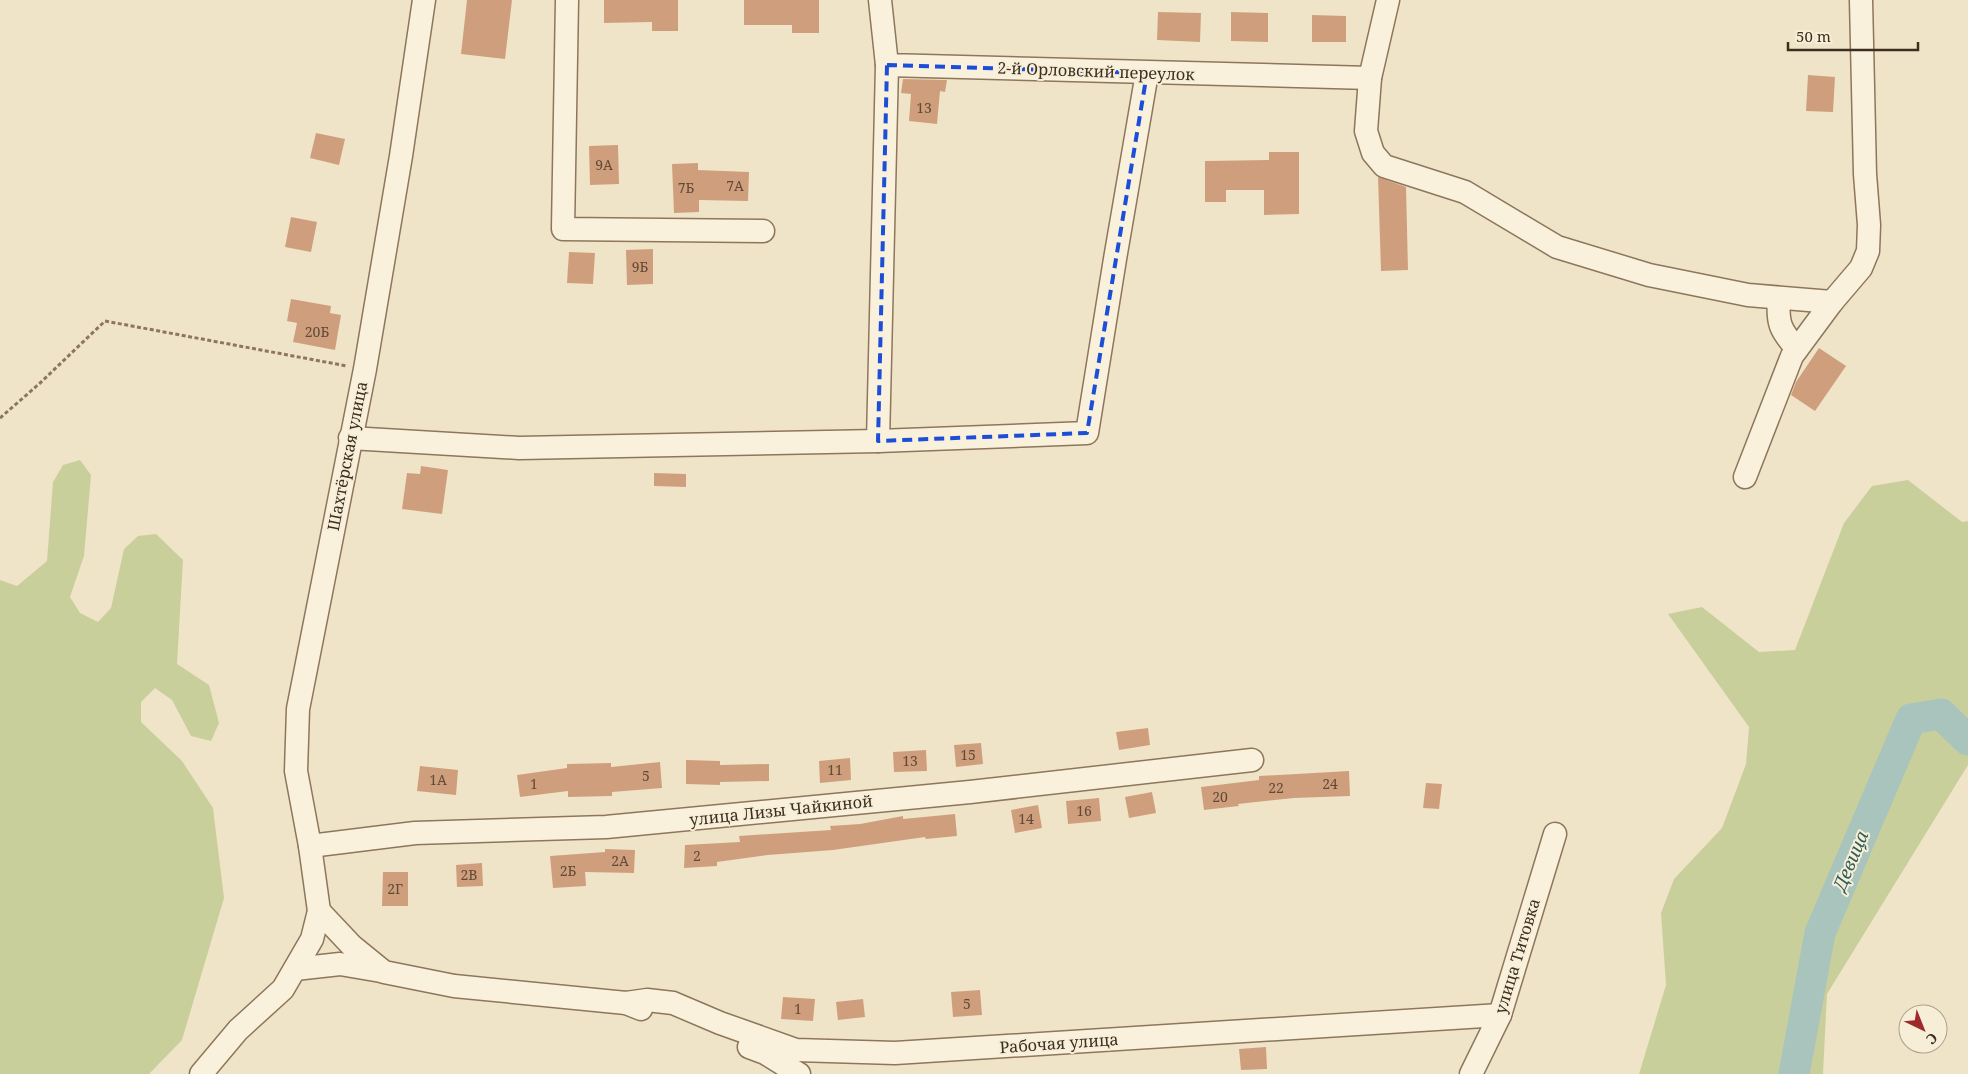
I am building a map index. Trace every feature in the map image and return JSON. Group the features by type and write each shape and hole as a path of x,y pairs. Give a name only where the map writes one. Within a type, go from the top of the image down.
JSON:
{"street":[{"name":"Шахтёрская улица","path":"201,1074 238,1030 283,989 312,939 318,911 310,846 296,771 298,709 365,369 401,156 424,0"},
{"path":"567,0 563,229 763,230"},
{"path":"878,441 887,65 880,0"},
{"path":"1388,0 1370,78 1366,131 1373,153 1384,166 1465,192 1557,247 1649,275 1748,295 1832,302"},
{"path":"1745,477 1792,356 1860,268 1868,251 1869,226 1865,174 1861,0"},
{"name":"2-й Орловский переулок","path":"887,65 1370,78"},
{"path":"350,438 519,448 878,441 1087,433 1147,73"},
{"path":"1779,298 1779,322 1782,331 1797,349"},
{"name":"улица Лизы Чайкиной","path":"310,846 415,833 606,827 979,790 1252,760"},
{"name":"улица Титовка","path":"1470,1074 1500,1015 1555,834"},
{"path":"318,911 352,946 384,972"},
{"path":"295,969 340,964 454,986 626,1003 765,1053 799,1074"},
{"name":"Рабочая улица","path":"626,1003 646,1000 673,1004 796,1050 895,1053 1500,1015"}],"path":[{"path":"0,418 105,321 365,369"}],"highlighted area":[{"path":"887,65 1147,73 1087,433 878,441"}],"green space":[{"path":"80,460 91,475 84,556 70,597 80,613 98,622 111,608 124,549 138,536 156,534 183,560 177,664 209,685 219,723 211,741 191,736 172,700 155,688 141,702 141,722 182,761 213,808 224,898 182,1040 149,1074 0,1074 0,580 17,586 47,561 53,482 63,465"},
{"path":"1908,480 1962,522 1968,521 1968,765 1827,994 1823,1074 1639,1074 1666,985 1661,913 1674,879 1722,828 1746,764 1749,727 1668,614 1702,607 1759,652 1795,650 1844,523 1872,486"}],"building":[{"path":"467,0 512,0 505,59 461,54"},
{"path":"604,0 678,0 678,31 652,31 652,22 604,23"},
{"path":"744,0 819,0 819,33 792,33 792,25 744,25"},
{"path":"1158,12 1201,13 1200,42 1157,40"},
{"path":"1231,12 1268,13 1268,42 1231,41"},
{"path":"1312,15 1346,16 1346,42 1312,42"},
{"path":"1808,75 1835,77 1833,112 1806,111"},
{"path":"903,79 947,80 945,92 940,91 937,124 909,121 911,94 901,93"},
{"path":"316,133 345,139 339,165 310,158"},
{"path":"618,145 619,184 590,185 589,146"},
{"path":"1269,152 1299,152 1299,214 1264,215 1264,190 1226,190 1226,202 1205,202 1205,161 1269,160"},
{"path":"698,163 698,170 749,172 748,201 699,200 699,212 674,213 672,164"},
{"path":"1378,177 1406,187 1408,270 1381,271"},
{"path":"291,217 317,222 311,252 285,247"},
{"path":"653,249 653,284 627,285 626,250"},
{"path":"569,252 595,253 593,284 567,283"},
{"path":"291,299 331,306 330,313 341,315 335,350 293,342 297,323 287,321"},
{"path":"1819,348 1846,366 1815,411 1791,395 1796,382"},
{"path":"421,466 448,470 442,514 402,509 407,473 420,474"},
{"path":"654,473 686,474 686,487 654,486"},
{"path":"1148,728 1150,745 1119,750 1116,732"},
{"path":"981,743 983,764 956,767 954,745"},
{"path":"926,750 927,771 894,772 893,752"},
{"path":"850,758 851,780 820,783 819,761"},
{"path":"686,760 720,761 720,765 769,764 769,781 720,782 720,785 686,784"},
{"path":"660,762 662,788 612,792 612,796 568,797 568,791 520,797 517,775 567,768 567,764 611,763 611,767"},
{"path":"420,766 458,770 456,795 417,791"},
{"path":"1349,771 1350,796 1294,798 1204,810 1201,787 1259,780 1259,776"},
{"path":"1426,783 1442,784 1439,809 1423,808"},
{"path":"1152,792 1156,813 1129,818 1125,797"},
{"path":"1099,798 1101,821 1068,824 1066,801"},
{"path":"1038,805 1042,828 1015,833 1011,810"},
{"path":"955,814 957,836 926,839 925,837 833,850 768,855 717,862 717,866 684,868 685,845 740,842 739,836 831,830 830,826 860,824 903,816 903,819"},
{"path":"605,849 635,850 634,873 585,872 586,886 553,888 550,856 605,852"},
{"path":"482,863 483,886 457,887 456,865"},
{"path":"383,872 408,872 408,906 382,906"},
{"path":"980,990 982,1015 953,1017 951,992"},
{"path":"783,997 815,999 813,1021 781,1019"},
{"path":"863,999 865,1017 838,1020 836,1002"},
{"path":"1266,1047 1267,1069 1241,1070 1239,1049"}],"waterway":[{"name":"Девица","path":"1794,1074 1820,933 1911,719 1941,714 1968,740"}]}
